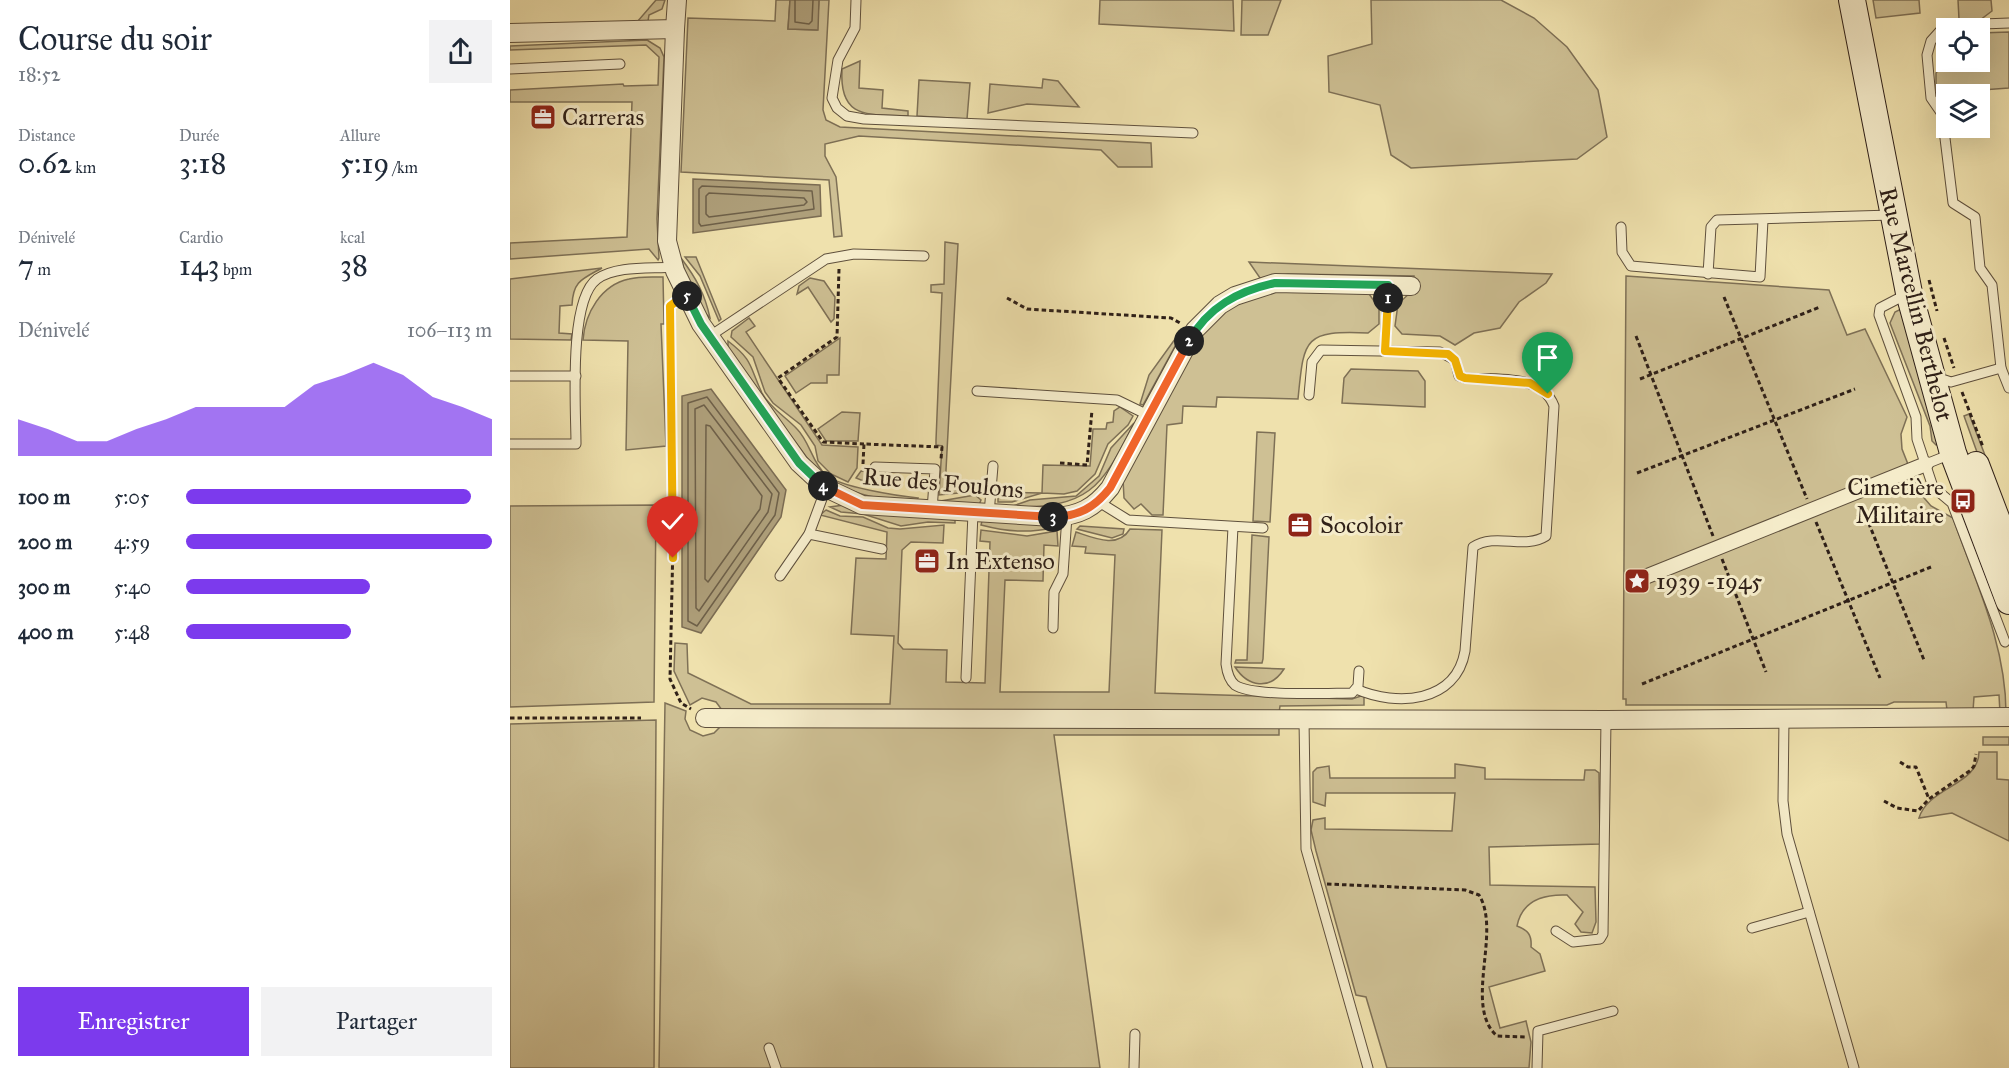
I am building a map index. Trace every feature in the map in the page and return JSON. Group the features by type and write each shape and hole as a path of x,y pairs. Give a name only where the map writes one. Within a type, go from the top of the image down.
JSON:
{"main road":[{"name":"Rue Marcellin Berthelot","path":"1852,0 1892,215 1909,292 1953,453 2009,601"},
{"name":"Rue Marcellin Berthelot","path":"1860,0 1880,111 1954,381 1967,443 2009,552"}],"street":[{"name":"Rue des Foulons","path":"677,0 667,29 667,241 674,267 686,294 710,336 799,463 826,488 862,505 981,514 1067,516 1080,513 1099,502"},
{"path":"510,33 667,29"},
{"path":"1099,502 1110,488 1195,330 1220,305 1259,286 1275,283 1411,286"},
{"path":"1645,578 1926,464"},
{"path":"705,718 1606,720 2009,717"}],"lane":[{"path":"856,0 855,28 838,60 832,98 837,108 847,116 864,119 1193,133"},
{"path":"1990,24 2009,23"},
{"path":"1936,35 1931,41 1928,55 1931,98 1942,114 1953,203 1975,217 1980,268 1992,285 2001,368 2009,388"},
{"path":"510,69 620,64"},
{"path":"1708,274 1711,227 1718,220 1892,215"},
{"path":"1621,226 1622,252 1631,266 1761,277 1763,220"},
{"path":"1899,245 1911,270 1942,380 1954,381 2001,368"},
{"path":"710,336 826,259 854,254 924,256"},
{"path":"510,444 576,444 576,340 581,305 590,287 598,279 615,272 674,267"},
{"path":"1385,351 1388,285"},
{"path":"1909,292 1880,308 1879,315 1916,417 1917,439 1933,486 1952,503 2005,642"},
{"path":"1309,395 1312,362 1321,350 1448,354 1455,360 1460,376 1530,383 1548,394 1555,412 1546,536 1535,542 1495,539 1473,547 1463,661 1453,681 1444,689 1430,695 1405,698 1367,693 1356,688"},
{"path":"510,376 576,376"},
{"path":"977,391 1117,400 1148,415"},
{"path":"1926,464 1953,453"},
{"path":"966,678 981,514 993,466"},
{"path":"874,467 935,469 932,510"},
{"path":"780,576 808,534 826,488"},
{"path":"1099,502 1128,520 1263,528"},
{"path":"1053,628 1054,592 1063,574 1067,516"},
{"path":"1233,526 1226,664 1231,681 1238,687 1248,689 1303,694 1352,693 1356,688 1359,671"},
{"path":"808,534 882,549"},
{"path":"1784,718 1786,834 1854,1068"},
{"path":"1304,720 1306,849 1368,1068"},
{"path":"1556,931 1572,942 1593,940 1603,934 1606,720"},
{"path":"1752,928 1809,912"},
{"path":"1537,1068 1538,1030 1613,1011"},
{"path":"1134,1068 1135,1034"},
{"path":"769,1048 776,1068"}],"path":[{"path":"839,257 837,337 778,378 823,442 942,447 940,469 935,469"},
{"path":"1928,275 1939,320"},
{"path":"686,294 670,306 674,497 670,679 681,703 705,718"},
{"path":"1724,297 1880,678"},
{"path":"1007,298 1027,309 1171,318 1195,330"},
{"path":"1640,379 1820,307"},
{"path":"1942,332 1954,381 1984,449"},
{"path":"1636,336 1766,672"},
{"path":"1637,473 1855,389"},
{"path":"1060,463 1087,465 1093,398"},
{"path":"864,444 863,466 874,467"},
{"path":"1863,509 1924,660"},
{"path":"1642,684 1931,567"},
{"path":"510,718 641,718"},
{"path":"1884,801 1897,808 1918,811 1929,799 1971,770 1977,754"},
{"path":"1900,762 1908,767 1917,767 1929,799"},
{"path":"1316,883 1465,890 1479,895 1486,918 1483,995 1489,1024 1493,1032 1503,1038 1538,1036"}],"shaded area":[{"path":"656,0 665,0 662,9 649,15 648,21 637,22"},
{"path":"776,0 790,0 788,29 817,30 819,0 829,0 823,110 826,120 840,127 1151,143 1152,167 1118,167 1101,150 859,136 825,144 825,156 836,177 842,236 834,237 829,180 681,172 688,18 775,21"},
{"path":"1100,0 1233,0 1234,31 1099,24"},
{"path":"1242,0 1281,0 1268,35 1241,35"},
{"path":"1371,0 1501,0 1534,18 1567,47 1598,90 1607,137 1577,159 1411,168 1391,155 1380,105 1329,92 1328,56 1372,44"},
{"path":"1873,0 1919,0 1920,13 1876,18"},
{"path":"1958,0 1991,0 1992,11 1983,18 1959,18"},
{"path":"2009,32 2009,88 1990,89 1990,84 1936,84 1937,72 1990,72 1990,33"},
{"path":"647,40 660,48 664,57 657,219 658,260 649,249 510,259 510,243 627,237 632,102 510,102 510,90 623,84 624,86 658,85 659,57 646,45 510,50 510,46"},
{"path":"860,61 859,88 883,90 882,108 908,111 908,116 869,114 851,106 845,98 842,86 842,69"},
{"path":"1043,79 1058,81 1079,107 1027,104 988,113 990,84 1042,88"},
{"path":"919,80 970,83 967,119 917,116"},
{"path":"945,242 958,244 945,489 979,491 939,495 942,446 936,445 936,440 942,293 931,292 931,285 944,284"},
{"path":"685,257 696,257 721,319 719,321 700,276"},
{"path":"681,258 699,286 710,318 695,299"},
{"path":"1249,262 1552,274 1546,283 1519,302 1500,328 1474,333 1455,345 1440,336 1402,334 1395,326 1398,304 1413,290 1414,276 1288,274 1260,278"},
{"path":"602,268 580,282 574,291 572,305 560,306 559,333 572,334 571,340 510,339 510,279"},
{"path":"1626,276 1829,290 1847,335 1865,329 1907,417 1901,434 1902,449 1919,492 1931,506 1953,518 1988,613 2001,662 2006,713 2000,713 1999,695 1974,697 1973,711 1947,710 1946,702 1894,702 1887,705 1626,705 1626,699 1623,699"},
{"path":"663,277 664,324 661,324 666,446 626,450 628,341 583,340 584,330 591,310 610,287 633,278"},
{"path":"810,278 824,281 835,297 834,319 831,322 808,287 797,294 799,286"},
{"path":"1278,290 1367,291 1379,308 1379,324 1368,333 1330,334 1311,342 1302,363 1298,399 1217,397 1216,407 1183,406 1182,423 1167,425 1163,515 1152,515 1141,504 1134,509 1124,498 1123,479 1167,390 1195,344 1209,326 1229,309 1242,302"},
{"path":"1901,309 1940,444 1936,445 1932,441 1930,426 1890,323 1895,312"},
{"path":"749,318 755,326 746,332 822,445 858,447 857,468 848,482 831,474 818,461 815,446 801,425 773,403 765,392 753,357 731,337 732,331"},
{"path":"1178,335 1180,337 1143,405 1140,404 1149,375"},
{"path":"840,338 839,375 827,375 827,383 811,383 796,393 785,376"},
{"path":"728,341 747,359 765,398 801,434 817,465 826,475 856,487 918,498 917,501 874,497 849,490 825,476 813,466 728,350"},
{"path":"1351,369 1418,371 1425,381 1425,407 1342,403 1344,378"},
{"path":"1120,407 1133,416 1128,425 1108,444 1095,474 1077,491 1064,494 1042,493 1043,465 1090,466 1093,429 1106,429 1107,423 1113,422 1114,411"},
{"path":"842,412 860,413 858,441 826,441 818,429"},
{"path":"1969,414 2009,517 2009,541 1964,416"},
{"path":"1134,423 1112,465 1089,490 1075,499 1058,504 1010,507 1030,500 1076,496 1099,476 1111,448"},
{"path":"1257,432 1275,433 1270,522 1253,521"},
{"path":"861,471 874,472 873,485 856,478"},
{"path":"998,492 1042,493 1012,502 998,502"},
{"path":"975,495 981,500 979,505 941,503 941,501"},
{"path":"656,505 654,702 510,707 510,506"},
{"path":"844,505 955,520 955,523 928,522 901,526 863,514 841,512 830,507"},
{"path":"826,510 840,516 863,517 888,528 944,525 943,543 911,542 902,550 898,643 903,649 947,650 946,682 985,683 990,542 980,541 981,530 1027,536 1057,531 1058,546 1044,545 1043,581 1005,580 1000,692 1109,692 1115,555 1085,553 1086,547 1072,546 1076,532 1098,539 1112,540 1119,539 1130,529 1162,530 1155,693 1352,699 1364,695 1364,705 1280,706 1279,713 722,710 716,702 702,698 690,705 674,671 675,643 687,644 688,673 751,704 890,704 894,636 851,634 856,558 886,559 887,532 820,515"},
{"path":"982,521 1052,524 1054,528 1035,531 1009,530 981,525"},
{"path":"1080,526 1124,529 1123,534 1112,538 1077,529"},
{"path":"1252,535 1269,537 1263,659 1262,663 1235,663 1236,660 1247,660"},
{"path":"1235,667 1284,669 1272,681 1259,684 1246,679"},
{"path":"665,703 686,711 685,719 690,730 703,736 714,733 721,726 1279,724 1279,735 1054,735 1100,1068 659,1068"},
{"path":"656,720 654,1068 510,1068 510,724"},
{"path":"1983,737 2009,737 2009,745 1983,745"},
{"path":"1979,752 1997,752 1997,779 2009,780 2009,841 1952,813 1919,818 1932,799 1971,772 1977,763"},
{"path":"1455,764 1485,768 1485,779 1584,780 1585,770 1595,770 1599,773 1600,844 1489,847 1490,885 1595,887 1596,922 1592,933 1581,932 1575,924 1583,912 1567,895 1542,898 1529,905 1520,917 1517,926 1529,934 1531,947 1540,954 1545,971 1489,987 1500,1028 1526,1021 1531,1042 1529,1068 1387,1068 1366,997 1356,995 1316,851 1311,830 1313,820 1325,818 1325,829 1452,831 1455,793 1326,793 1325,806 1313,802 1313,772 1317,768 1329,766 1330,778 1455,778"}],"water":[{"path":"790,0 819,0 818,30 788,29"},
{"path":"693,179 820,185 821,216 693,233"},
{"path":"711,389 786,490 781,517 701,633 682,627 682,396"}],"place":[{"name":"Carreras","path":"543,117"},
{"name":"Cimetière Militaire","path":"1963,501"},
{"name":"Socoloir","path":"1300,525"},
{"name":"In Extenso","path":"927,561"},
{"name":"1939 -1945","path":"1637,581"}],"route":[{"path":"673,558 670,306 686,294 701,324 799,463 826,488 862,505 1053,517 1080,513 1090,508 1099,502 1110,488 1195,330 1208,315 1235,296 1259,286 1275,283 1388,285 1385,351 1448,354 1455,360 1460,376 1465,378 1530,383 1542,388 1548,394"}]}
